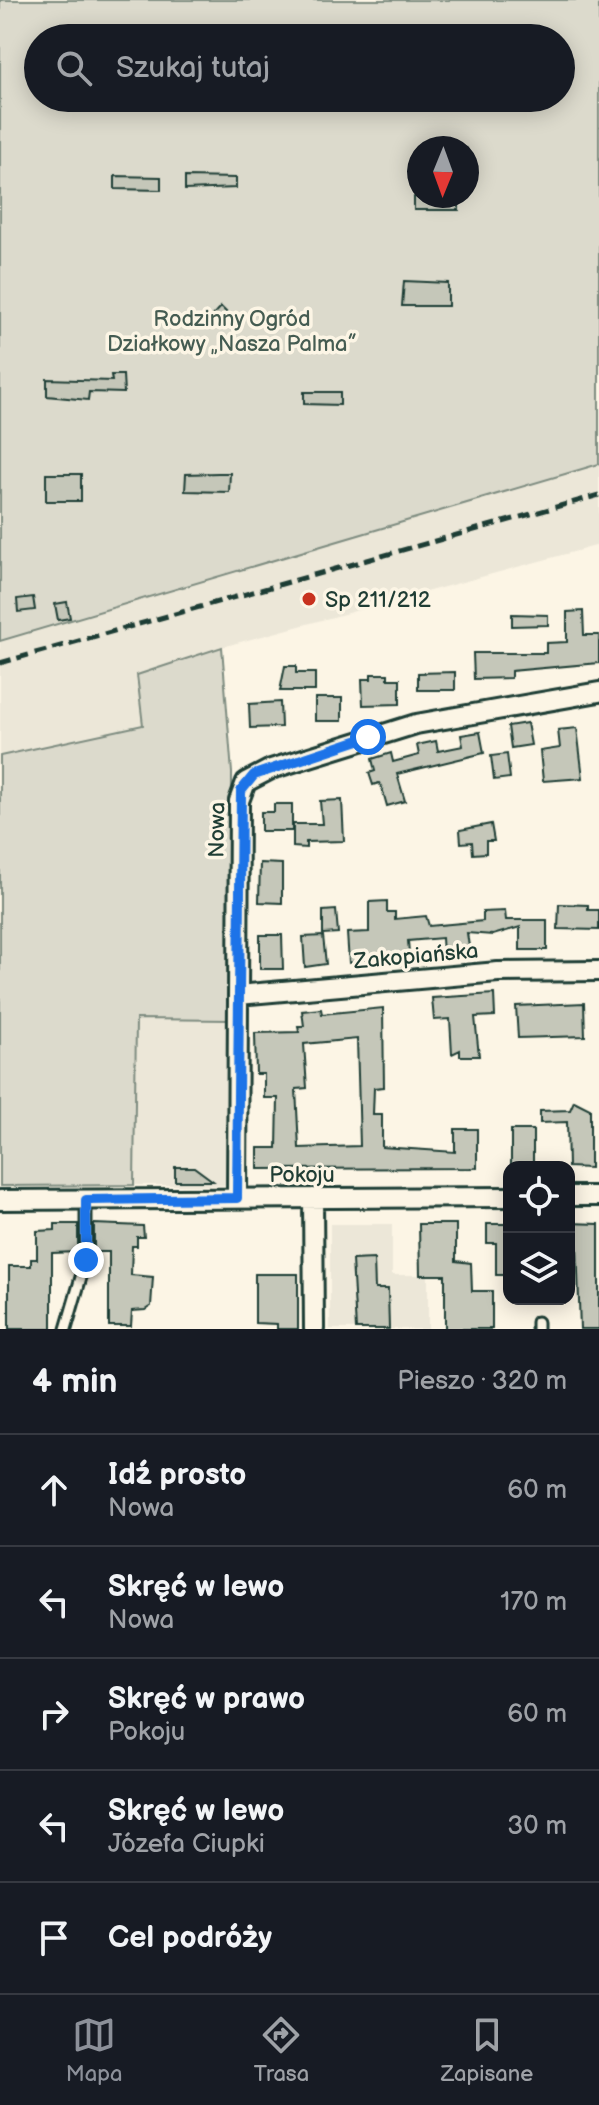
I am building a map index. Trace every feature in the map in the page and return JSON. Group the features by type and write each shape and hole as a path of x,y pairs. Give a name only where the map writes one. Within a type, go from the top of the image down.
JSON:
{"street":[{"name":"Nowa","path":"237,1198 239,801 246,782 283,764 404,727 599,692"},
{"name":"Zakopiańska","path":"238,995 433,977 599,971"},
{"path":"575,1196 599,1196"},
{"name":"Pokoju","path":"0,1200 503,1197"},
{"path":"313,1198 314,1329"}],"lane":[{"path":"66,1325 86,1260 86,1200"}],"shaded area":[{"path":"599,464 599,545 222,647 138,674 143,725 0,756 0,641"},
{"path":"136,1019 231,1020 230,1185 134,1185"},
{"path":"330,1224 392,1224 392,1275 428,1275 428,1329 330,1329"}],"green space":[{"name":"Rodzinny Ogród Działkowy „Nasza Palma”","path":"0,0 599,0 599,464 0,641"},
{"path":"222,647 232,773 231,1020 136,1019 134,1185 0,1186 0,756 143,725 137,675"}],"building":[{"path":"115,176 161,177 161,190 115,189"},
{"path":"185,177 236,178 236,188 185,190"},
{"path":"414,208 459,208 459,210"},
{"path":"404,281 448,283 448,306 402,306"},
{"path":"221,307 230,316 217,328 209,320"},
{"path":"111,375 123,375 124,393 89,392 88,400 47,396 47,379 112,381"},
{"path":"304,392 340,392 340,405 304,404"},
{"path":"230,473 229,492 185,491 186,474"},
{"path":"46,474 81,474 81,501 46,501"},
{"path":"33,597 35,610 18,612 17,599"},
{"path":"67,602 70,618 58,620 55,604"},
{"path":"583,611 584,635 599,635 599,663 511,671 511,678 474,679 473,653 546,653 546,643 567,642 567,612"},
{"path":"512,614 548,615 548,625 512,626"},
{"path":"285,666 296,666 296,673 315,673 315,691 280,691"},
{"path":"455,672 455,690 418,690 418,673"},
{"path":"371,674 388,674 388,679 400,679 400,704 363,705 362,679 371,679"},
{"path":"315,698 342,698 342,721 315,721"},
{"path":"280,702 281,727 250,728 249,704"},
{"path":"527,723 531,745 511,748 508,726"},
{"path":"577,728 583,778 543,781 540,751 560,748 558,730"},
{"path":"480,732 484,753 397,774 405,801 387,806 379,783 373,785 369,773 375,771 372,759 391,753 393,762 419,755 417,745 436,741 438,751 463,746 461,735"},
{"path":"507,754 510,778 494,780 491,756"},
{"path":"342,800 344,841 306,842 306,848 293,847 293,824 322,824 320,801"},
{"path":"274,804 292,804 292,831 261,831 261,812 274,812"},
{"path":"491,824 494,841 486,841 486,853 473,854 472,842 461,843 460,830"},
{"path":"260,863 282,864 282,903 259,902"},
{"path":"387,901 387,912 395,912 395,919 426,916 429,926 483,921 483,912 505,911 506,920 547,920 547,950 520,950 520,927 493,935 467,933 470,953 443,955 442,938 408,941 410,964 397,965 396,959 349,963 347,933 369,932 369,902"},
{"path":"559,904 588,905 588,910 599,910 599,930 558,929"},
{"path":"336,910 338,933 323,934 323,911"},
{"path":"260,935 282,935 283,969 260,969"},
{"path":"323,936 326,964 305,967 303,937"},
{"path":"494,994 495,1016 475,1017 479,1056 460,1056 460,1050 452,1054 450,1019 434,1020 432,998"},
{"path":"584,1003 585,1036 518,1038 516,1006"},
{"path":"383,1008 384,1087 374,1088 373,1114 382,1114 382,1147 455,1152 455,1129 477,1129 477,1168 258,1169 258,1148 277,1148 278,1098 264,1098 264,1074 256,1074 255,1033 299,1032 298,1026 304,1026 302,1011 321,1009 322,1014","holes":["357,1039 360,1146 299,1148 296,1089 307,1088 304,1044"]},
{"path":"574,1101 590,1109 590,1168 575,1167 575,1161 568,1161 567,1122 540,1123 540,1111 570,1110"},
{"path":"511,1130 533,1130 533,1161 511,1161"},
{"path":"175,1167 194,1167 213,1181 175,1181"},
{"path":"575,1223 599,1224 599,1329 580,1329"},
{"path":"55,1224 78,1224 78,1252 52,1253 52,1329 9,1329 9,1266 31,1266 31,1259 37,1259 37,1231 55,1230"},
{"path":"94,1224 143,1226 144,1237 137,1237 137,1246 132,1246 131,1275 153,1277 151,1306 132,1311 131,1326 109,1326 109,1252 94,1252"},
{"path":"419,1224 456,1224 456,1261 471,1263 472,1291 492,1291 492,1329 445,1329 445,1275 420,1275"},
{"path":"487,1224 503,1224 503,1275 496,1275 496,1243 487,1243"},
{"path":"374,1259 375,1289 388,1289 389,1329 356,1329 352,1260"},
{"path":"255,1274 298,1274 298,1329 277,1329 277,1324 255,1323"}],"railway":[{"path":"0,663 599,495"}],"place":[{"name":"Sp 211/212","path":"309,599"}],"route":[{"path":"86,1260 86,1200 237,1198 241,791 254,775 368,737"}]}
